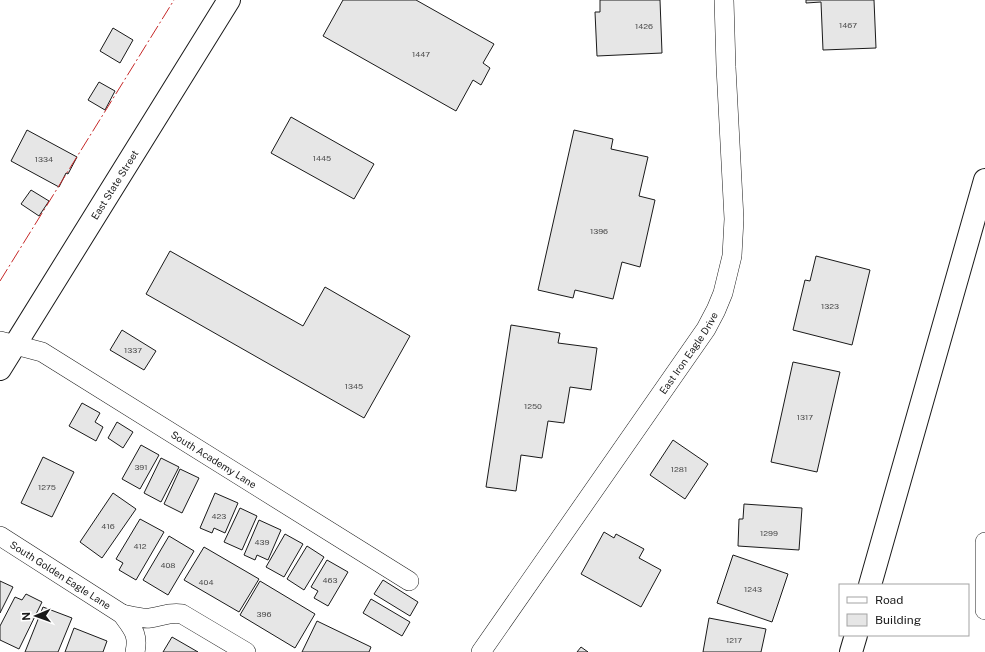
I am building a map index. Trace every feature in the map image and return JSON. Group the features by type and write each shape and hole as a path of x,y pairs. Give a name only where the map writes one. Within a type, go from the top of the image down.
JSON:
{"main road":[{"name":"East State Street","path":"0,369 7,344 229,0"},
{"path":"870,584 985,180"},
{"path":"851,652 856,636"}],"street":[{"name":"East Iron Eagle Drive","path":"481,652 706,329 723,293 732,256 734,219 724,0"},
{"name":"South Academy Lane","path":"7,344 42,352 409,581"},
{"name":"South Golden Eagle Lane","path":"0,536 122,614 142,618 151,618 174,613 182,614 246,652"},
{"path":"985,542 985,610"},
{"name":"South Golden Eagle Lane","path":"122,614 133,630 137,640 135,652"}],"building":[{"path":"343,0 416,0 494,44 483,63 490,68 481,85 473,80 456,111 323,36"},
{"path":"600,0 660,0 662,53 597,56 595,12 600,12"},
{"path":"806,0 874,0 876,48 823,50 821,2 806,3"},
{"path":"113,28 133,40 120,63 100,51"},
{"path":"99,82 115,91 105,110 88,100"},
{"path":"291,117 374,164 354,199 271,153"},
{"path":"27,130 77,157 68,174 66,173 59,187 11,161"},
{"path":"574,130 613,139 611,149 648,157 639,196 655,200 640,267 622,262 613,299 575,290 573,298 538,290"},
{"path":"31,190 49,201 39,216 21,204"},
{"path":"170,251 303,326 325,287 410,336 364,418 146,294"},
{"path":"816,256 870,270 852,345 793,330 805,280 810,281"},
{"path":"511,325 560,333 558,343 597,348 591,390 570,387 564,423 548,421 542,458 521,455 516,491 486,487"},
{"path":"122,330 156,351 144,370 110,350"},
{"path":"793,362 840,372 817,472 771,462"},
{"path":"82,403 100,413 95,422 103,427 96,441 69,426"},
{"path":"117,422 133,432 123,448 108,438"},
{"path":"673,440 708,464 685,499 650,475"},
{"path":"141,445 159,455 140,489 122,479"},
{"path":"43,457 74,472 52,517 21,503"},
{"path":"161,458 179,467 161,502 144,493"},
{"path":"180,469 199,478 182,513 164,504"},
{"path":"113,493 136,509 102,558 80,542"},
{"path":"215,493 238,503 225,533 214,528 212,533 200,528"},
{"path":"744,504 802,508 799,550 738,546 739,519 743,519"},
{"path":"240,508 257,516 242,550 224,542"},
{"path":"140,519 164,532 136,580 119,570 123,563 116,559"},
{"path":"259,520 281,530 268,560 257,555 255,560 244,555"},
{"path":"604,532 614,538 616,534 644,549 639,558 661,570 641,607 581,574"},
{"path":"285,534 303,544 284,577 266,567"},
{"path":"169,536 194,551 168,595 143,580"},
{"path":"307,546 324,557 304,590 287,579"},
{"path":"204,547 259,579 239,612 184,580"},
{"path":"733,555 788,574 772,622 717,603"},
{"path":"327,560 348,572 328,606 314,598 318,591 311,587"},
{"path":"383,580 418,602 410,616 374,594"},
{"path":"0,581 13,587 0,613"},
{"path":"260,581 315,614 295,648 240,615"},
{"path":"26,594 42,602 19,649 0,640 0,626 15,597 22,600"},
{"path":"371,599 410,622 402,636 363,613"},
{"path":"43,607 72,618 58,652 25,652"},
{"path":"709,618 766,629 761,652 703,652"},
{"path":"317,621 371,647 369,652 302,652"},
{"path":"74,628 107,641 103,652 65,652"},
{"path":"172,637 198,652 163,652"},
{"path":"581,647 588,652 577,652"}],"power":[{"path":"0,281 174,0"}]}
